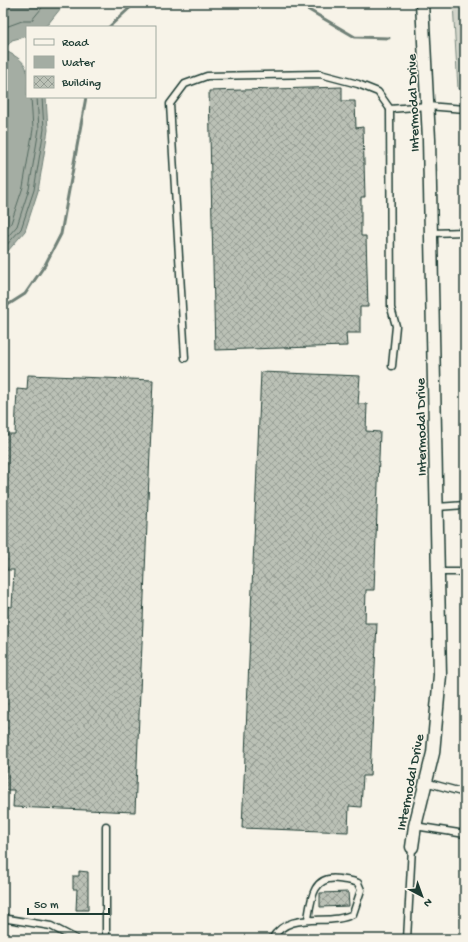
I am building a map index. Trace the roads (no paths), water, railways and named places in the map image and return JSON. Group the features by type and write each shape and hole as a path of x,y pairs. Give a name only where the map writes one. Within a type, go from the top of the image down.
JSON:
{"street":[{"name":"Intermodal Drive","path":"412,847 415,826 433,753 440,675 431,233 422,3"}],"lane":[{"path":"185,358 170,104 185,84 207,76 320,74 358,84 378,92 390,109 391,308 396,326 392,366"},
{"path":"390,109 427,106 465,109"},
{"path":"431,233 465,232"},
{"path":"437,507 465,505"},
{"path":"438,572 465,572"},
{"path":"426,782 465,793"},
{"path":"106,826 106,939"},
{"path":"415,826 465,834"},
{"path":"407,939 412,847"},
{"path":"272,939 285,927 308,919 339,919 353,914 360,890 358,883 332,878 322,881 318,884 314,893 308,919"},
{"path":"5,919 51,926 76,939"}],"water":[{"path":"3,3 65,3 48,24 45,26 26,26 26,36 12,40 4,50 24,63 26,68 26,98 46,98 48,130 38,191 25,231 7,252 3,253"}],"waterway":[{"path":"110,26 135,3"},
{"path":"297,3 355,37 389,38"},
{"path":"3,308 25,294 45,265 61,234 86,98"}]}
